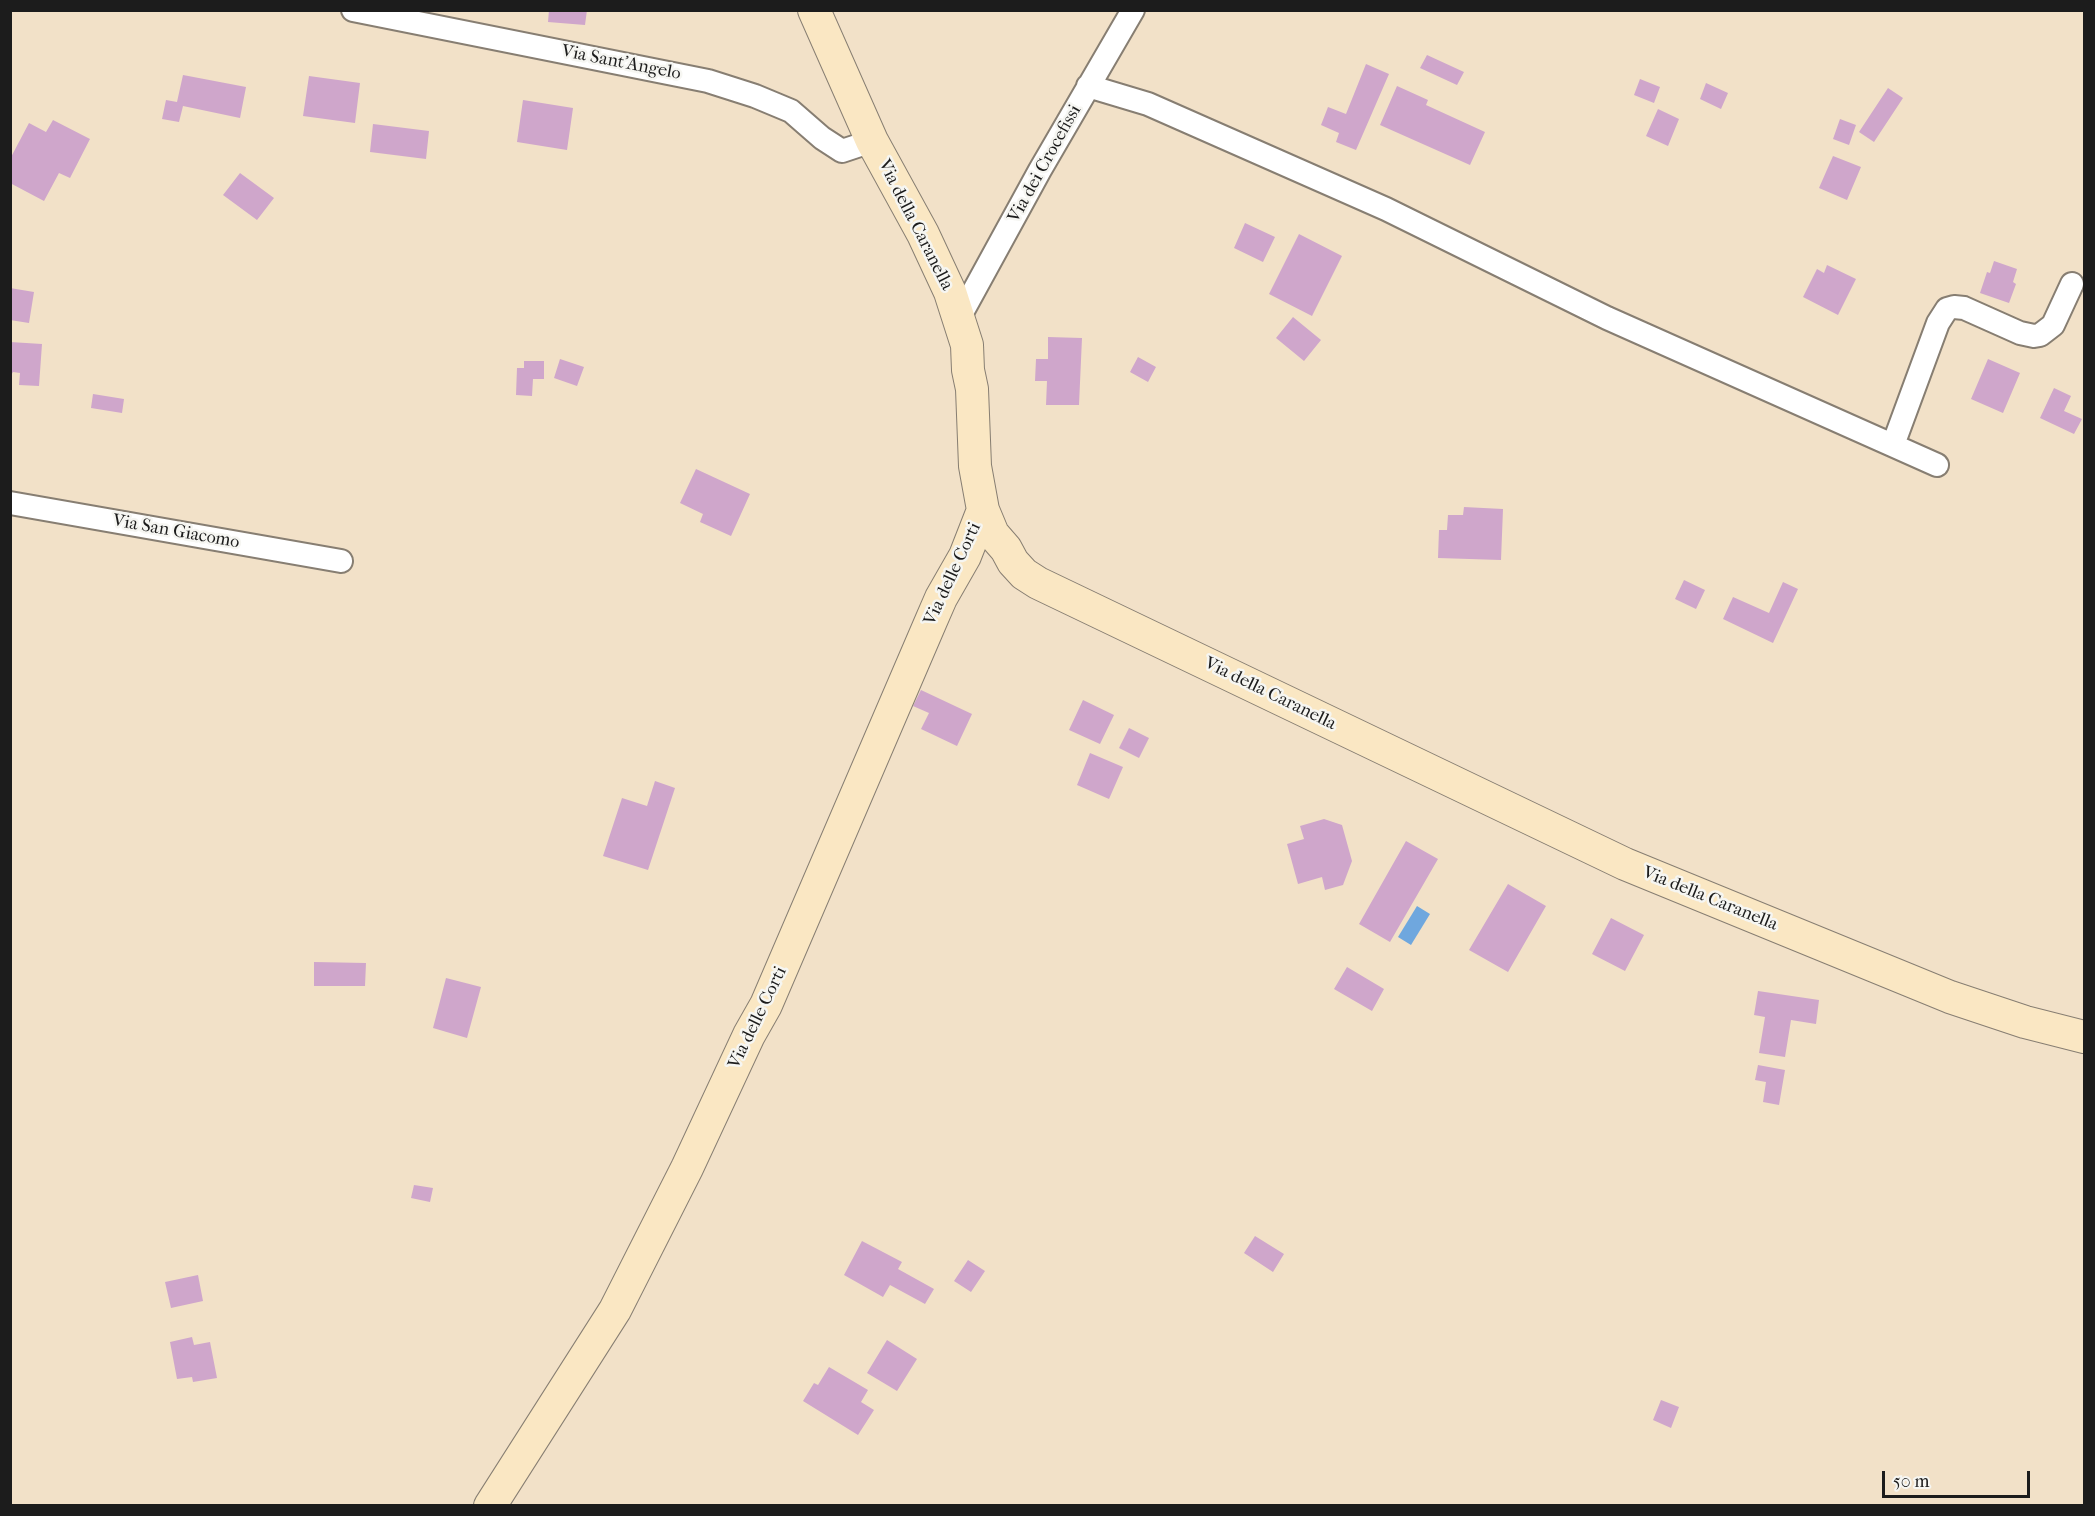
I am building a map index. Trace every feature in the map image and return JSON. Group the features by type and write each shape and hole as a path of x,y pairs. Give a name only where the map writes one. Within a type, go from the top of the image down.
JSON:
{"main road":[{"name":"Via della Caranella","path":"814,10 872,141 940,269 959,318 967,345 968,370 972,389 975,466 982,510 993,534 1006,549 1013,562 1030,579 1574,840 1683,889 1950,997 2025,1022 2085,1037"},
{"name":"Via delle Corti","path":"490,1506 615,1310 687,1168 745,1044 766,1005 941,598 965,556 982,510"}],"street":[{"name":"Via Sant'Angelo","path":"352,10 708,81 745,92 785,108 842,151 872,141"},
{"name":"Via dei Crocefissi","path":"959,318 1133,10"},
{"path":"1088,86 1148,104 1386,209 1592,311 1937,465"},
{"path":"1893,445 1938,323 1947,309 1959,307 2020,333 2040,335 2053,325 2072,284"},
{"name":"Via San Giacomo","path":"10,503 341,561"}],"water":[{"path":"1417,906 1430,914 1411,945 1398,937"}],"building":[{"path":"549,10 587,10 585,25 548,22"},
{"path":"1427,55 1464,72 1457,85 1420,68"},
{"path":"1366,64 1389,74 1356,150 1336,142 1339,133 1321,125 1328,107 1346,114"},
{"path":"183,75 246,87 240,118 183,106 179,122 162,119 166,100 177,102"},
{"path":"309,76 360,83 355,123 303,116"},
{"path":"1640,79 1660,87 1654,103 1634,95"},
{"path":"1706,83 1728,93 1721,109 1700,99"},
{"path":"1397,86 1428,100 1426,105 1485,132 1470,165 1380,125"},
{"path":"1888,88 1903,98 1874,142 1859,132"},
{"path":"523,100 573,108 567,150 517,142"},
{"path":"1658,109 1679,119 1668,146 1646,136"},
{"path":"1840,119 1856,125 1849,145 1833,139"},
{"path":"53,120 90,139 70,178 59,173 44,201 10,183 10,159 29,123 46,132"},
{"path":"373,124 429,131 426,159 370,152"},
{"path":"1833,156 1861,167 1847,200 1819,188"},
{"path":"240,173 274,198 257,220 223,195"},
{"path":"1245,223 1275,237 1263,262 1234,248"},
{"path":"1299,234 1342,256 1312,316 1269,294"},
{"path":"1994,261 2017,269 2013,282 2016,284 2009,303 1980,293 1987,272 1990,273"},
{"path":"1827,265 1856,279 1838,315 1803,297 1817,269 1824,273"},
{"path":"10,288 34,292 29,323 10,320"},
{"path":"1293,317 1321,340 1304,361 1276,338"},
{"path":"1048,337 1082,338 1079,405 1046,405 1047,381 1035,381 1036,359 1048,359"},
{"path":"10,342 42,344 39,386 19,385 20,373 13,372 10,377"},
{"path":"1138,357 1156,367 1148,382 1130,372"},
{"path":"560,359 584,367 577,386 554,378"},
{"path":"1988,359 2020,373 2003,413 1971,399"},
{"path":"524,361 544,361 544,379 533,379 532,396 516,395 517,368 524,368"},
{"path":"2054,388 2071,396 2064,411 2082,419 2074,434 2040,418"},
{"path":"93,394 124,399 122,413 91,408"},
{"path":"696,469 750,494 731,536 700,522 703,514 680,503"},
{"path":"1464,507 1503,509 1501,560 1438,558 1439,530 1447,530 1448,515 1463,515"},
{"path":"1684,580 1705,590 1696,609 1675,599"},
{"path":"1783,582 1798,589 1773,643 1723,619 1733,597 1769,613"},
{"path":"921,690 972,714 957,746 921,729 929,713 913,706"},
{"path":"1083,700 1114,715 1100,744 1069,730"},
{"path":"1129,728 1149,738 1139,758 1119,748"},
{"path":"1090,753 1123,767 1109,799 1077,785"},
{"path":"655,781 675,788 648,870 603,856 622,798 647,806"},
{"path":"1324,819 1342,825 1352,861 1343,885 1325,890 1322,877 1298,884 1287,844 1304,839 1300,826"},
{"path":"1406,841 1438,859 1390,942 1359,924"},
{"path":"1508,884 1546,906 1508,972 1469,950"},
{"path":"1611,918 1644,935 1625,971 1592,954"},
{"path":"314,962 366,963 365,986 314,986"},
{"path":"1347,967 1384,989 1372,1011 1334,989"},
{"path":"446,978 481,987 467,1038 433,1028"},
{"path":"1758,991 1819,1000 1816,1024 1791,1020 1785,1057 1759,1053 1765,1017 1754,1015"},
{"path":"1758,1065 1785,1070 1779,1105 1763,1102 1766,1082 1755,1080"},
{"path":"414,1185 433,1188 430,1202 411,1198"},
{"path":"1255,1236 1284,1254 1273,1272 1244,1253"},
{"path":"862,1241 902,1262 898,1269 934,1289 925,1304 890,1285 883,1297 844,1275"},
{"path":"968,1260 985,1271 971,1292 954,1281"},
{"path":"198,1275 203,1301 171,1308 165,1282"},
{"path":"192,1337 194,1345 210,1342 217,1378 193,1382 192,1377 177,1379 170,1342"},
{"path":"887,1340 917,1359 897,1391 867,1373"},
{"path":"829,1367 868,1390 861,1402 874,1410 858,1435 803,1401 814,1383 818,1385"},
{"path":"1661,1400 1679,1407 1671,1428 1653,1420"}]}
